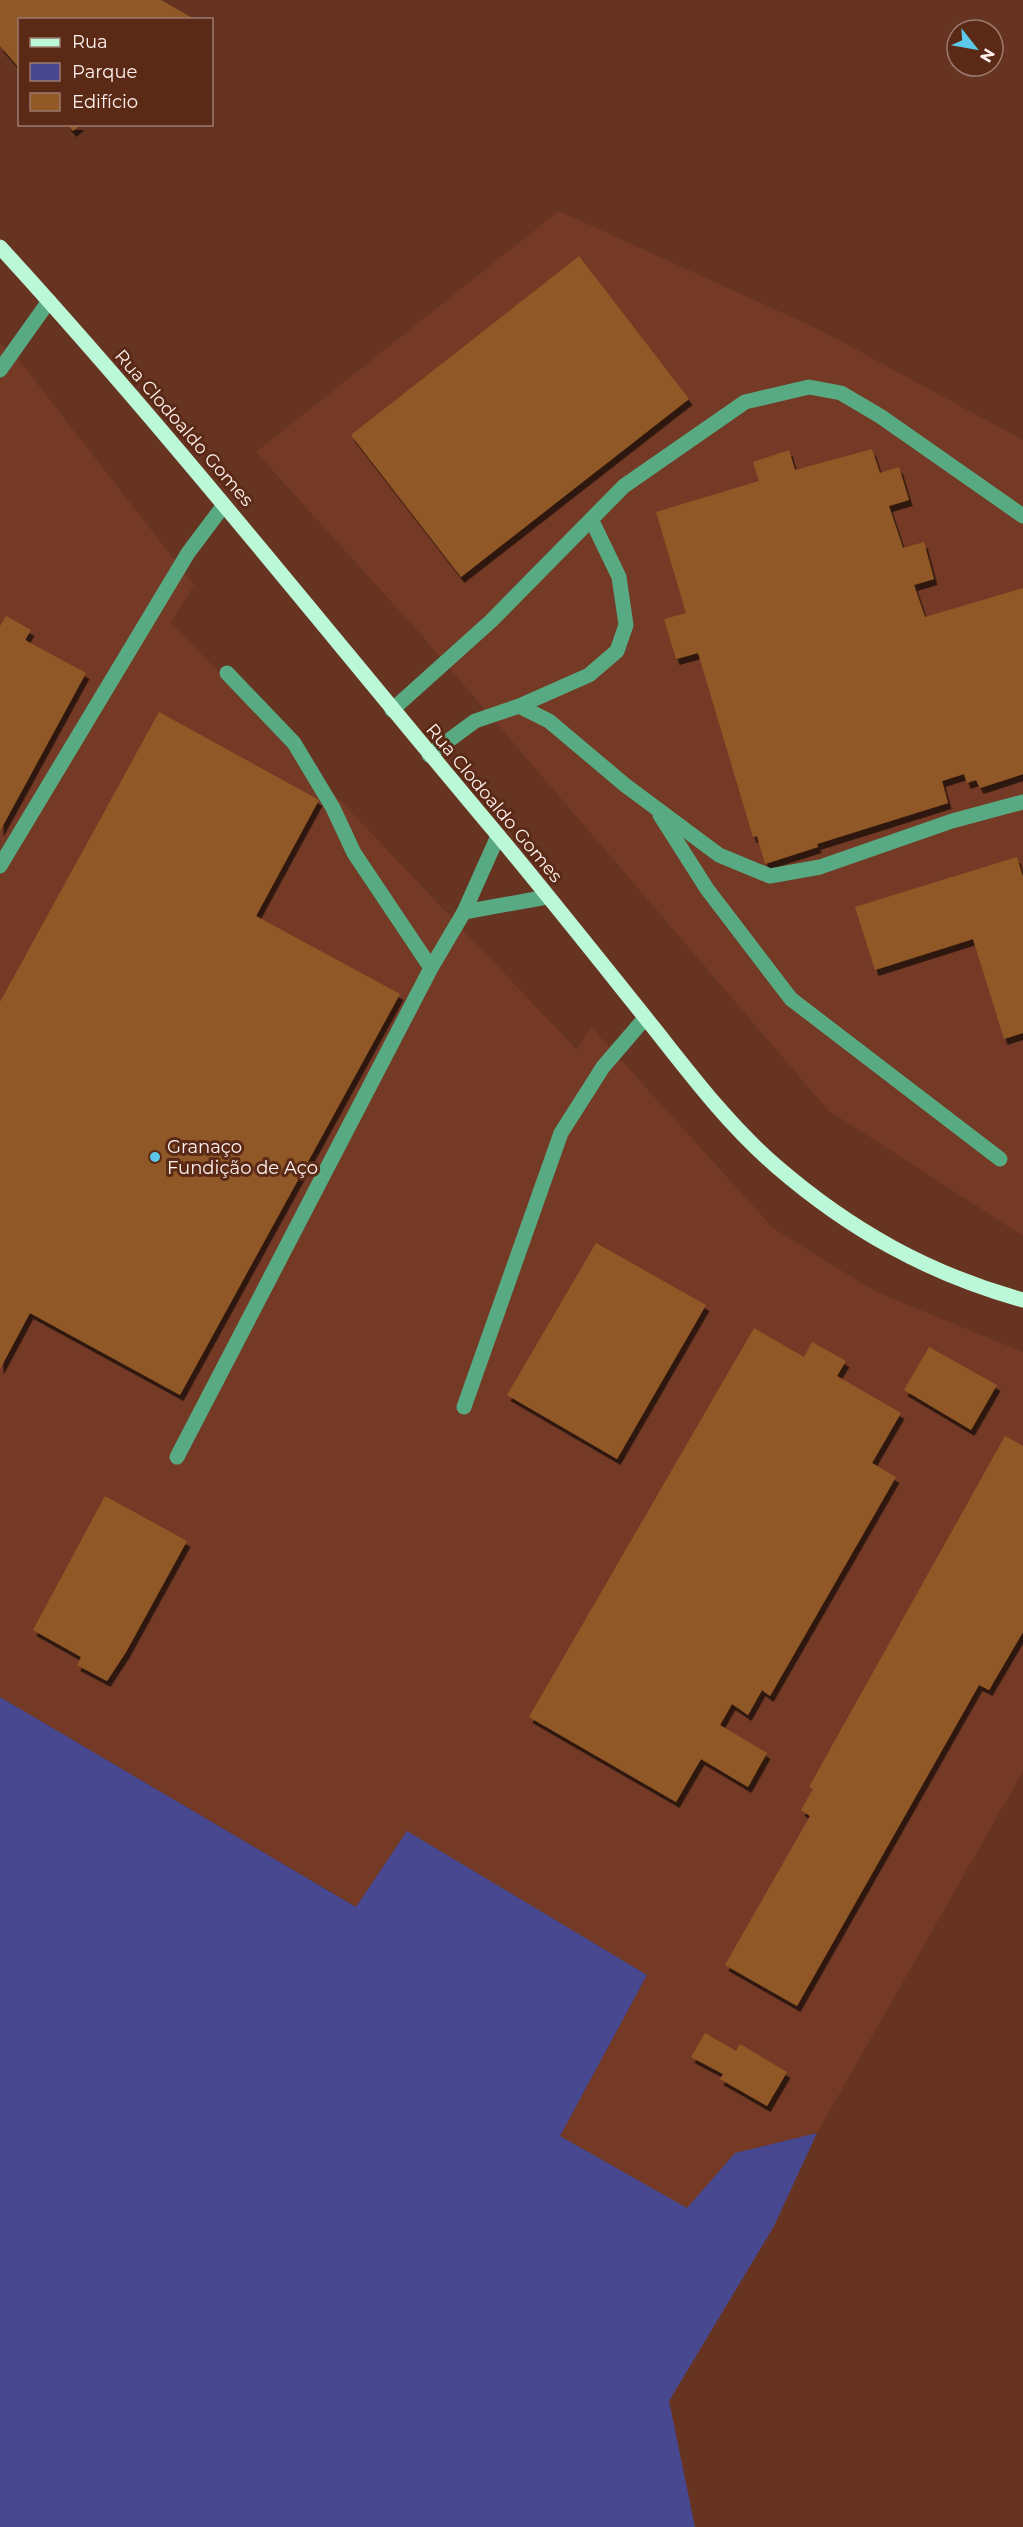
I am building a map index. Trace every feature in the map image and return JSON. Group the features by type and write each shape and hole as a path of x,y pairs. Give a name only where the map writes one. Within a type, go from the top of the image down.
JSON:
{"main road":[{"name":"Rua Clodoaldo Gomes","path":"0,247 50,301 224,505 498,836 722,1113 774,1164 823,1204 896,1251 971,1285 1023,1300"}],"lane":[{"path":"0,370 50,301"},
{"path":"392,710 491,621 624,486 745,402 809,387 841,393 870,410 1023,516"},
{"path":"0,866 188,553 224,505"},
{"path":"429,755 476,721 519,706 589,675 617,651 626,626 619,578 592,521"},
{"path":"227,673 294,743 333,808 354,854 431,968"},
{"path":"519,706 549,721 719,855 770,876 820,867 952,821 1023,802"},
{"path":"656,807 707,890 791,999 1000,1159"},
{"path":"177,1457 431,968 464,912 498,836"},
{"path":"464,912 547,897"},
{"path":"464,1407 561,1133 603,1067 645,1018"}],"shaded area":[{"path":"559,211 820,330 1023,440 1023,1236 828,1110 416,629 256,452"},
{"path":"0,343 18,359 194,585 171,622 577,1050 591,1027 773,1228 876,1292 1023,1352 1023,1771 817,2133 735,2153 687,2209 560,2136 647,1975 407,1831 357,1907 0,1697"}],"green space":[{"path":"0,1697 356,1907 407,1831 647,1975 560,2136 687,2208 735,2153 817,2133 774,2226 669,2401 695,2527 0,2527"}],"building":[{"path":"0,0 161,0 192,18 18,18 18,67 0,46"},
{"path":"69,126 79,126 73,131"},
{"path":"579,256 689,399 461,577 351,435"},
{"path":"872,449 880,473 899,467 909,500 889,506 903,548 924,542 934,579 914,585 925,617 1023,588 1023,774 980,788 976,780 967,783 964,774 942,781 948,803 817,844 818,847 765,864 757,836 753,837 698,653 676,659 664,619 686,613 656,512 759,481 753,462 789,450 795,470"},
{"path":"6,616 31,630 25,640 86,673 0,831 0,626"},
{"name":"Granaço Fundição de Aço","path":"159,712 319,800 256,916 400,994 180,1395 30,1313 0,1369 0,1002"},
{"path":"1017,857 1023,877 1023,1033 1004,1039 973,939 875,970 855,907"},
{"path":"596,1243 706,1305 617,1459 507,1395"},
{"path":"754,1328 804,1357 812,1342 846,1361 837,1376 901,1413 872,1463 896,1477 770,1696 762,1690 748,1715 732,1704 720,1725 767,1753 748,1787 701,1759 676,1802 529,1717"},
{"path":"929,1347 997,1385 971,1430 904,1390"},
{"path":"1005,1436 1023,1446 1023,1632 989,1690 979,1685 797,2006 725,1965 810,1816 801,1810 813,1789 809,1787"},
{"path":"105,1496 187,1541 126,1652 107,1681 77,1665 81,1657 33,1630"},
{"path":"705,2033 736,2051 740,2044 787,2072 767,2106 720,2079 723,2074 691,2057"}],"place":[{"name":"Granaço Fundição de Aço","path":"155,1157"}]}
